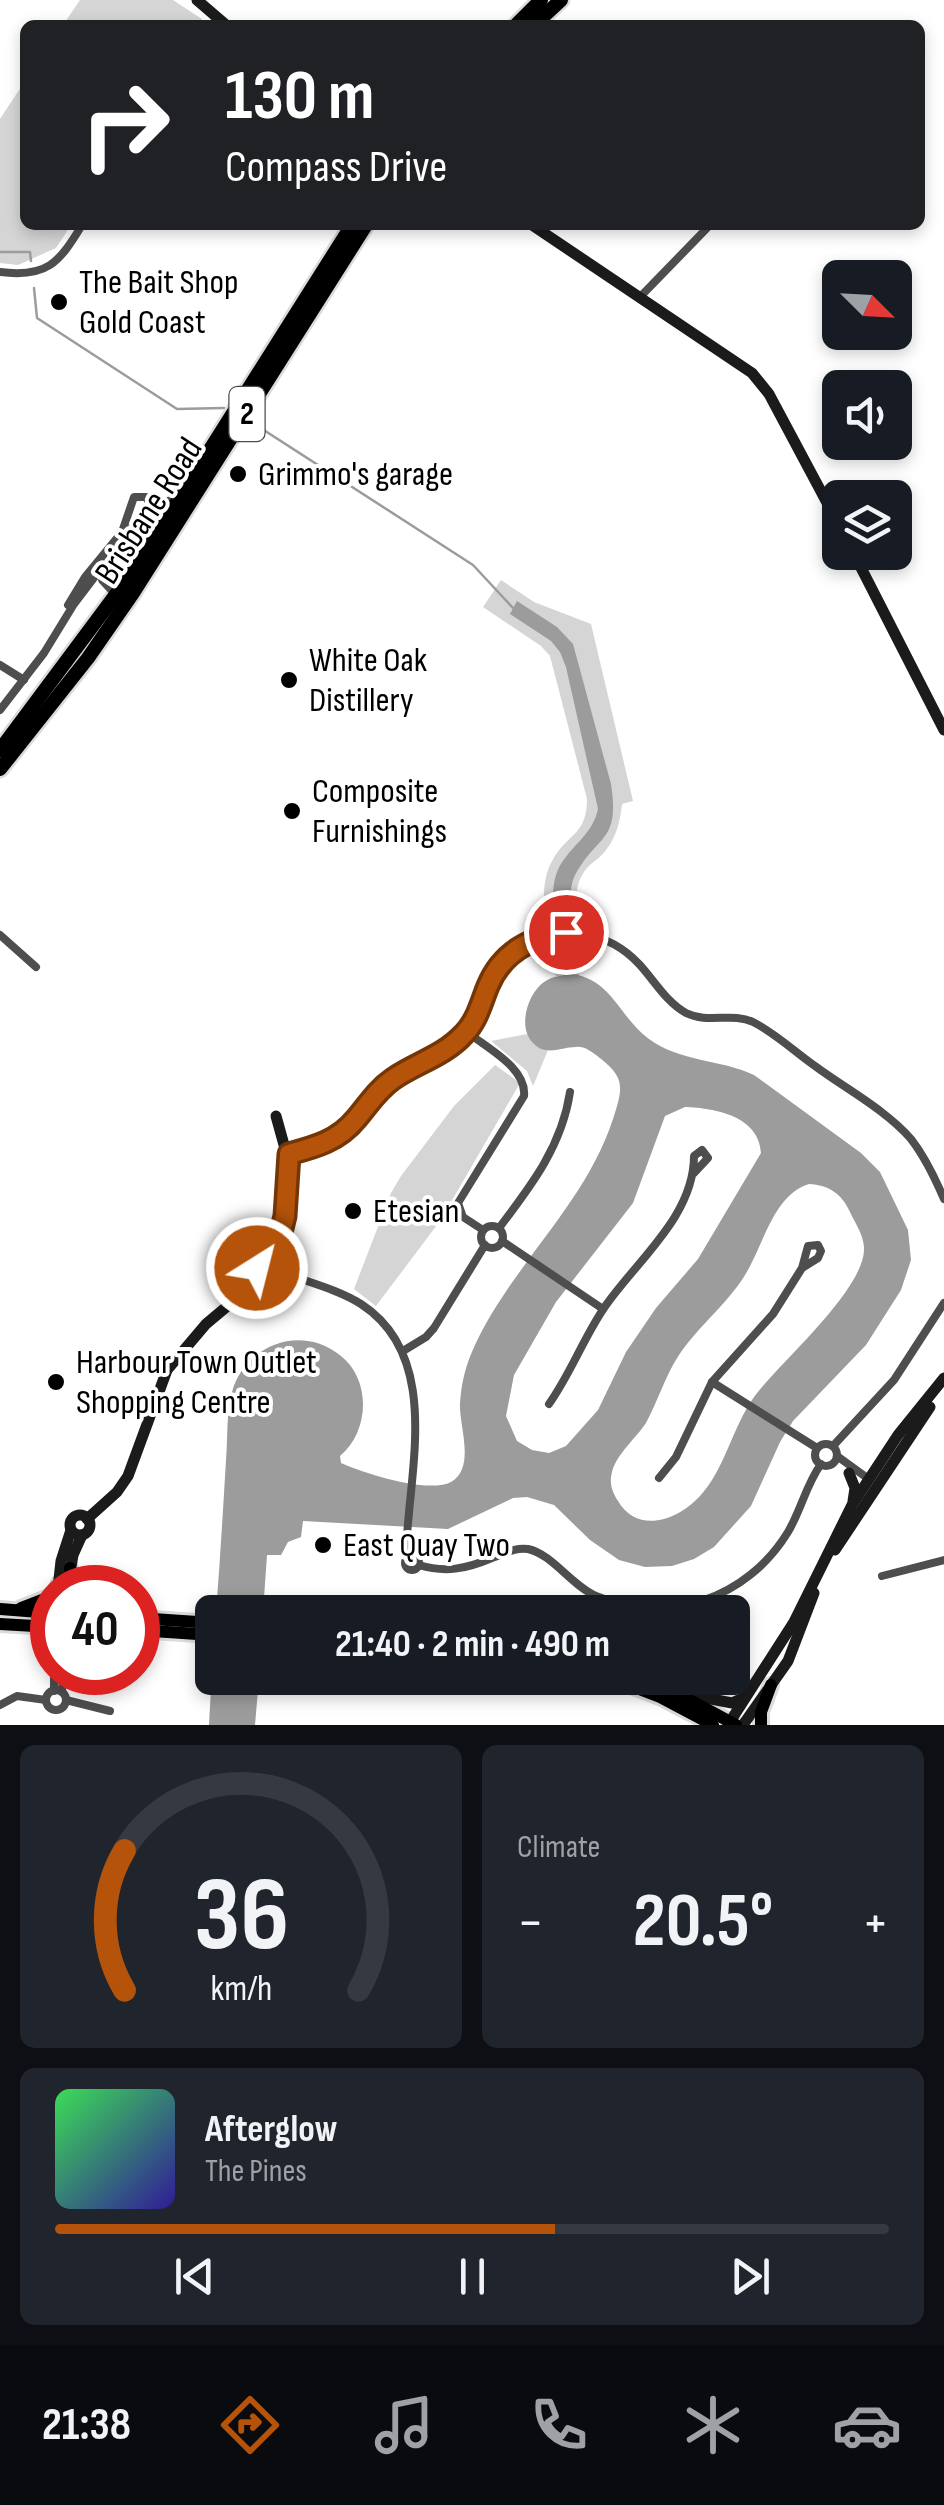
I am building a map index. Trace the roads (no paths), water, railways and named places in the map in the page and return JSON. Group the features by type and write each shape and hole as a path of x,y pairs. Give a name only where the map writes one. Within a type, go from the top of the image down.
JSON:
{"highway":[{"path":"521,20 541,0"},
{"path":"539,20 560,0"},
{"name":"Brisbane Road","path":"0,750 119,603 190,482 349,230"},
{"name":"Brisbane Road","path":"0,769 119,603 363,230"}],"main road":[{"path":"160,1619 195,1622"},
{"path":"0,1624 30,1626"},
{"path":"160,1631 195,1634"},
{"path":"760,1725 771,1685"},
{"path":"655,1695 713,1725"},
{"path":"683,1695 734,1724"}],"street":[{"path":"186,0 201,5"},
{"path":"0,272 24,274 48,268 67,250 79,230"},
{"path":"540,230 746,368 760,382 822,494"},
{"path":"640,297 705,230"},
{"path":"64,619 88,573 124,528 132,500 142,496 159,506 190,482"},
{"path":"0,710 150,504"},
{"path":"114,552 102,577 119,603"},
{"path":"863,570 941,716 944,730"},
{"path":"88,573 88,589"},
{"path":"88,589 119,603"},
{"path":"0,665 24,680"},
{"path":"289,1154 329,1142 343,1133 389,1082 442,1053 467,1032 498,968 522,944 547,934 566,932 602,938 636,961 688,1014 751,1021 892,1122 913,1142 944,1199"},
{"path":"0,935 36,967"},
{"path":"467,1032 520,1074 525,1087 524,1096 458,1203 463,1217 483,1230"},
{"path":"570,1092 562,1130 538,1175 499,1228 502,1242 603,1309"},
{"path":"275,1257 285,1216 289,1154 276,1116"},
{"path":"549,1404 603,1309 670,1226 694,1173"},
{"path":"499,1228 483,1230 481,1238 485,1245 495,1247 502,1242"},
{"path":"403,1351 434,1328 485,1245"},
{"path":"266,1256 275,1257 281,1272 271,1281 262,1278 258,1262 266,1256"},
{"path":"658,1478 676,1457 712,1382 764,1325 802,1268"},
{"path":"281,1272 362,1305 376,1316 403,1351 414,1391 407,1536 409,1557 418,1558 418,1565 442,1571 529,1549 542,1554 591,1594 616,1604 664,1610 690,1607 735,1586 774,1552 796,1519 810,1479 821,1464 835,1460 872,1484"},
{"path":"71,1565 77,1532 71,1521 81,1516 87,1519 117,1492 128,1476 167,1370 206,1324 262,1278"},
{"path":"833,1446 894,1380 944,1303"},
{"path":"734,1724 771,1685 796,1644 820,1578 872,1484 877,1466 944,1378"},
{"path":"712,1382 818,1448"},
{"path":"852,1505 944,1387"},
{"path":"821,1464 816,1459 818,1448 825,1444 833,1446"},
{"path":"833,1446 835,1460"},
{"path":"849,1469 877,1466"},
{"path":"750,1689 794,1622 852,1505 855,1488 849,1469"},
{"path":"61,1565 77,1532"},
{"path":"882,1576 944,1560"},
{"path":"0,1704 16,1696 46,1700 58,1695"},
{"path":"46,1700 50,1708 58,1710 61,1695"},
{"path":"64,1695 110,1712"},
{"path":"690,1695 732,1703 746,1695"},
{"path":"734,1724 746,1695"}],"waterway":[{"path":"0,252 30,252 31,261"},
{"path":"34,288 37,318 177,409 224,408"},
{"path":"253,423 473,565 513,608"}],"place":[{"name":"The Bait Shop Gold Coast","path":"59,302"},
{"name":"Grimmo's garage","path":"238,474"},
{"name":"White Oak Distillery","path":"289,680"},
{"name":"Composite Furnishings","path":"292,811"},
{"name":"Etesian","path":"353,1211"},
{"name":"Harbour Town Outlet Shopping Centre","path":"56,1382"},
{"name":"East Quay Two","path":"323,1545"}]}
